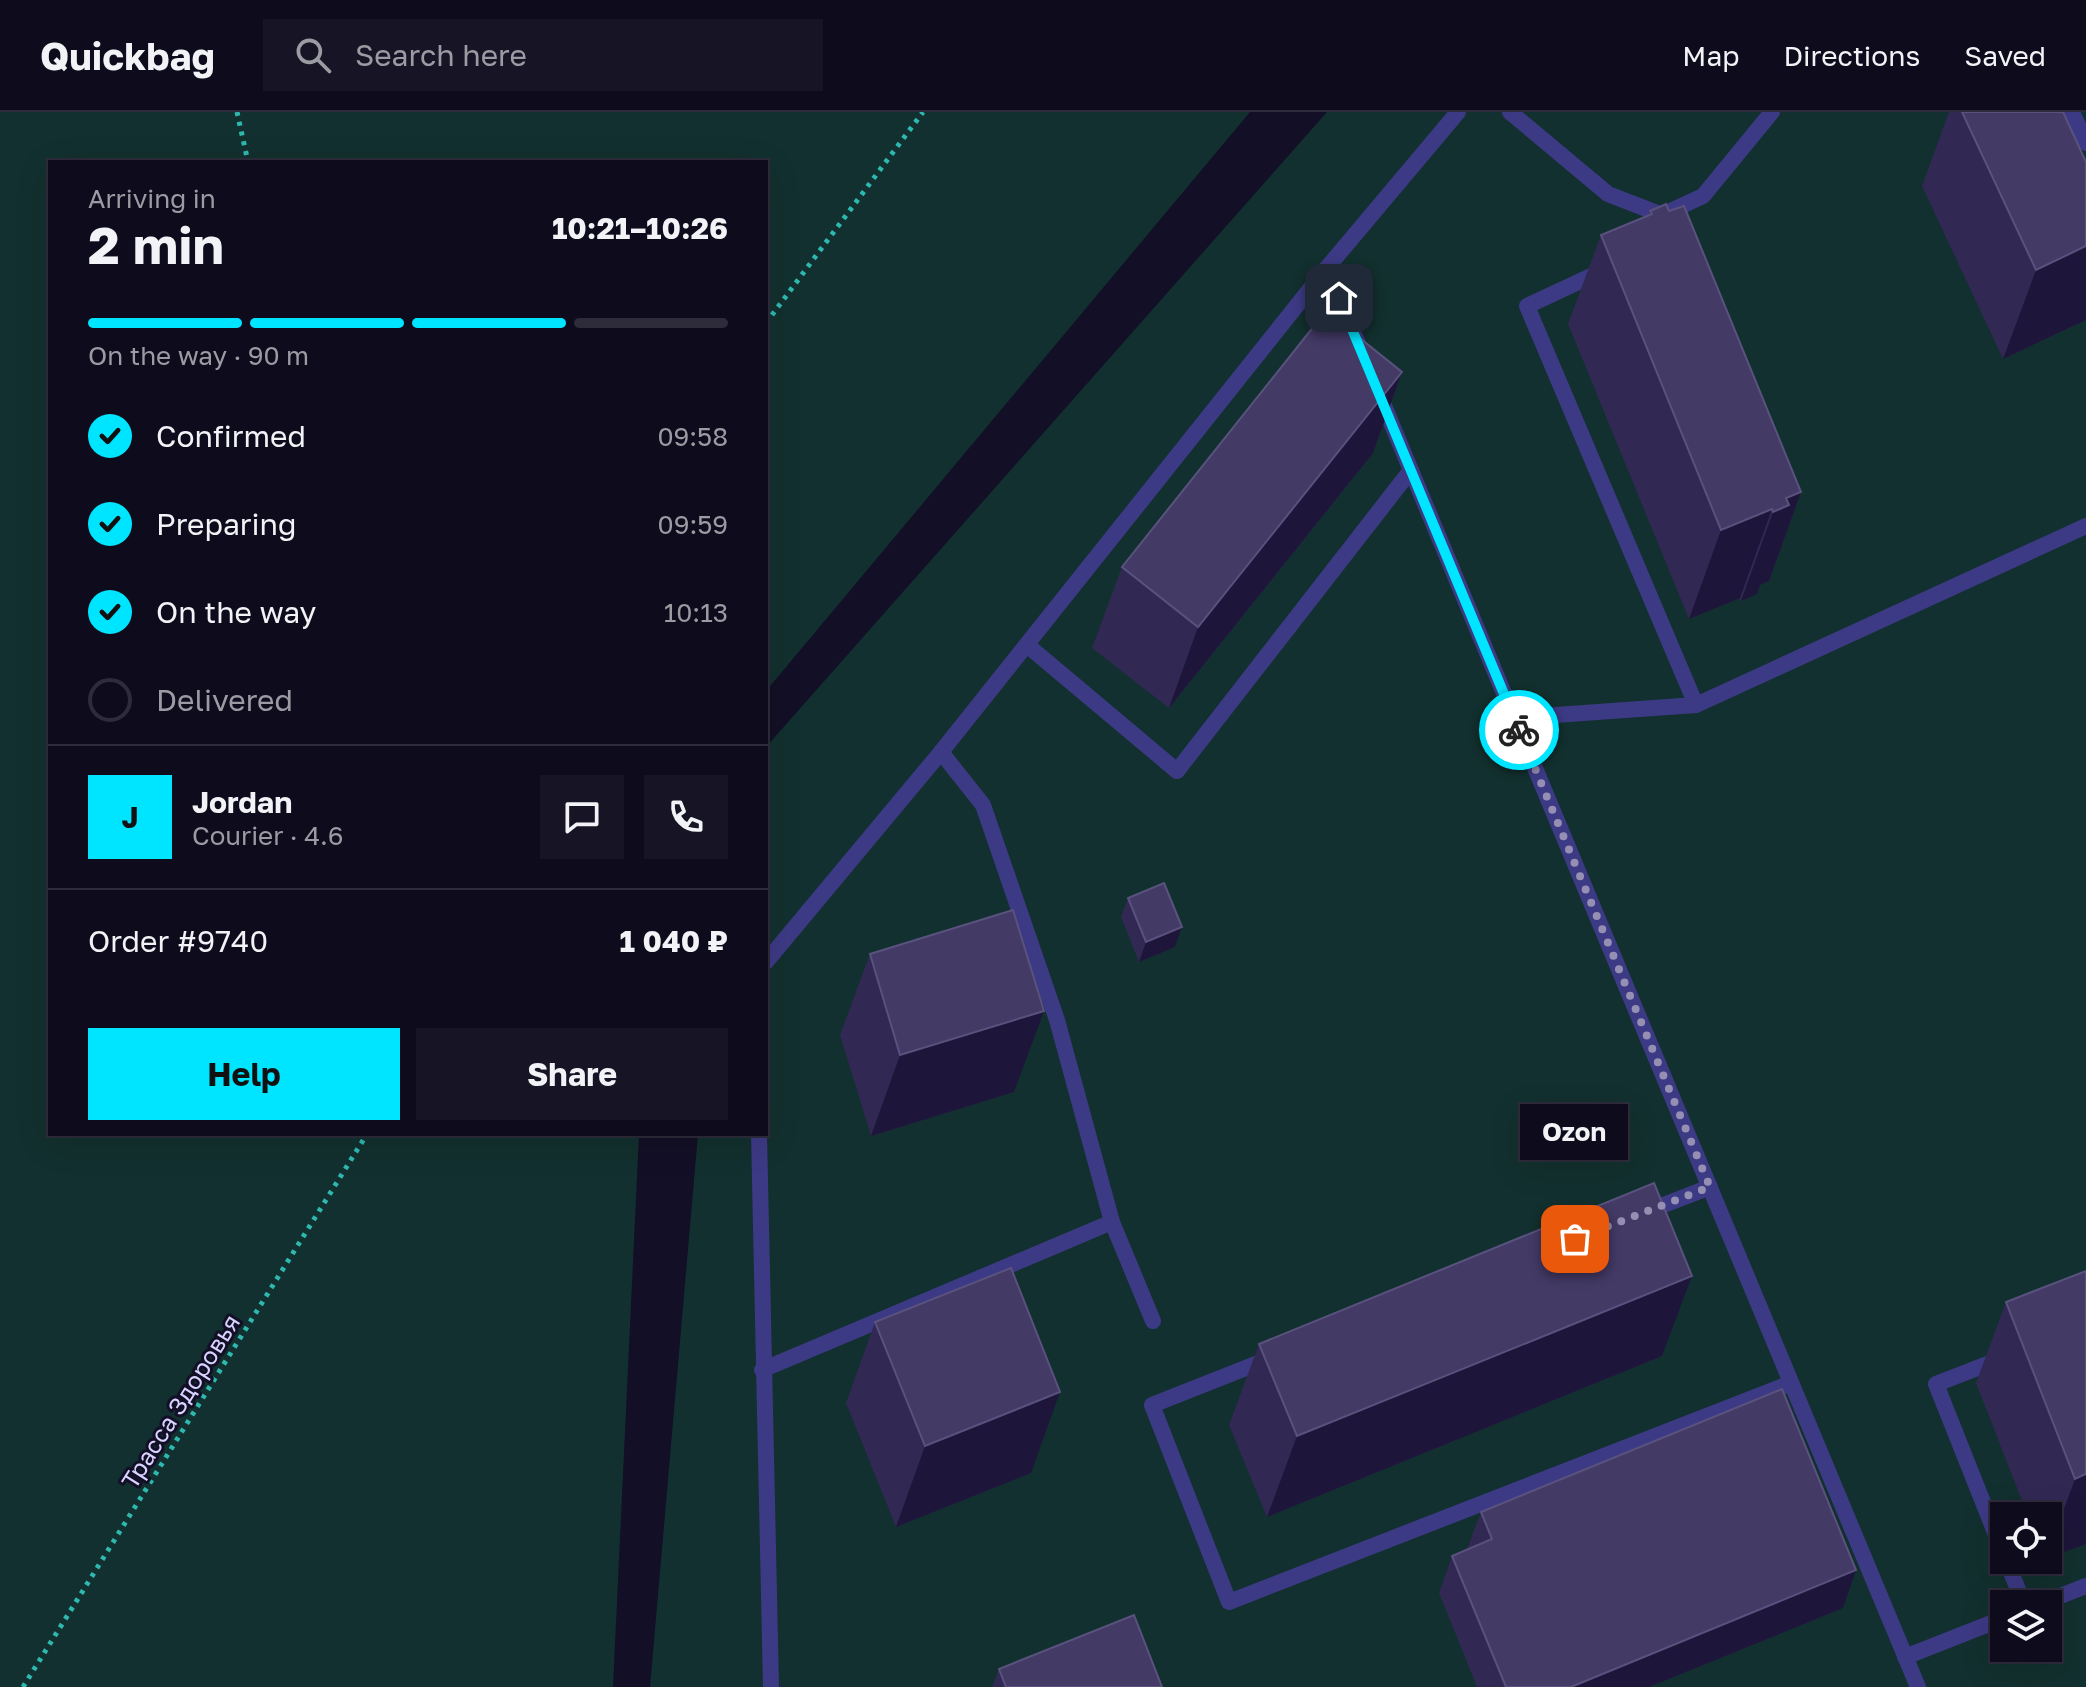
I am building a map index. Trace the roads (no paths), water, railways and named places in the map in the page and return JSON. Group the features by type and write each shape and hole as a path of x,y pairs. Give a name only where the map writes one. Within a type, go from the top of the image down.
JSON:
{"lane":[{"path":"768,960 941,752 1326,269 1458,112"},
{"path":"1510,112 1608,194 1662,215 1703,196 1772,112"},
{"path":"2072,112 2086,143"},
{"path":"1619,263 1527,306 1696,705"},
{"path":"1326,269 1918,1687"},
{"path":"1027,645 1177,771 1411,470"},
{"path":"1514,718 1696,705 2086,526"},
{"path":"941,752 983,805 1057,1020 1112,1222 1153,1321"},
{"path":"759,1136 771,1687"},
{"path":"1631,1218 1710,1187"},
{"path":"762,1370 1112,1222"},
{"path":"1990,1520 1936,1384 2018,1352"},
{"path":"1283,1354 1152,1405 1229,1602 1791,1383"},
{"path":"2062,1595 2086,1586"},
{"path":"1905,1657 1990,1624"}],"place":[{"name":"Ozon","path":"1575,1239"}]}
